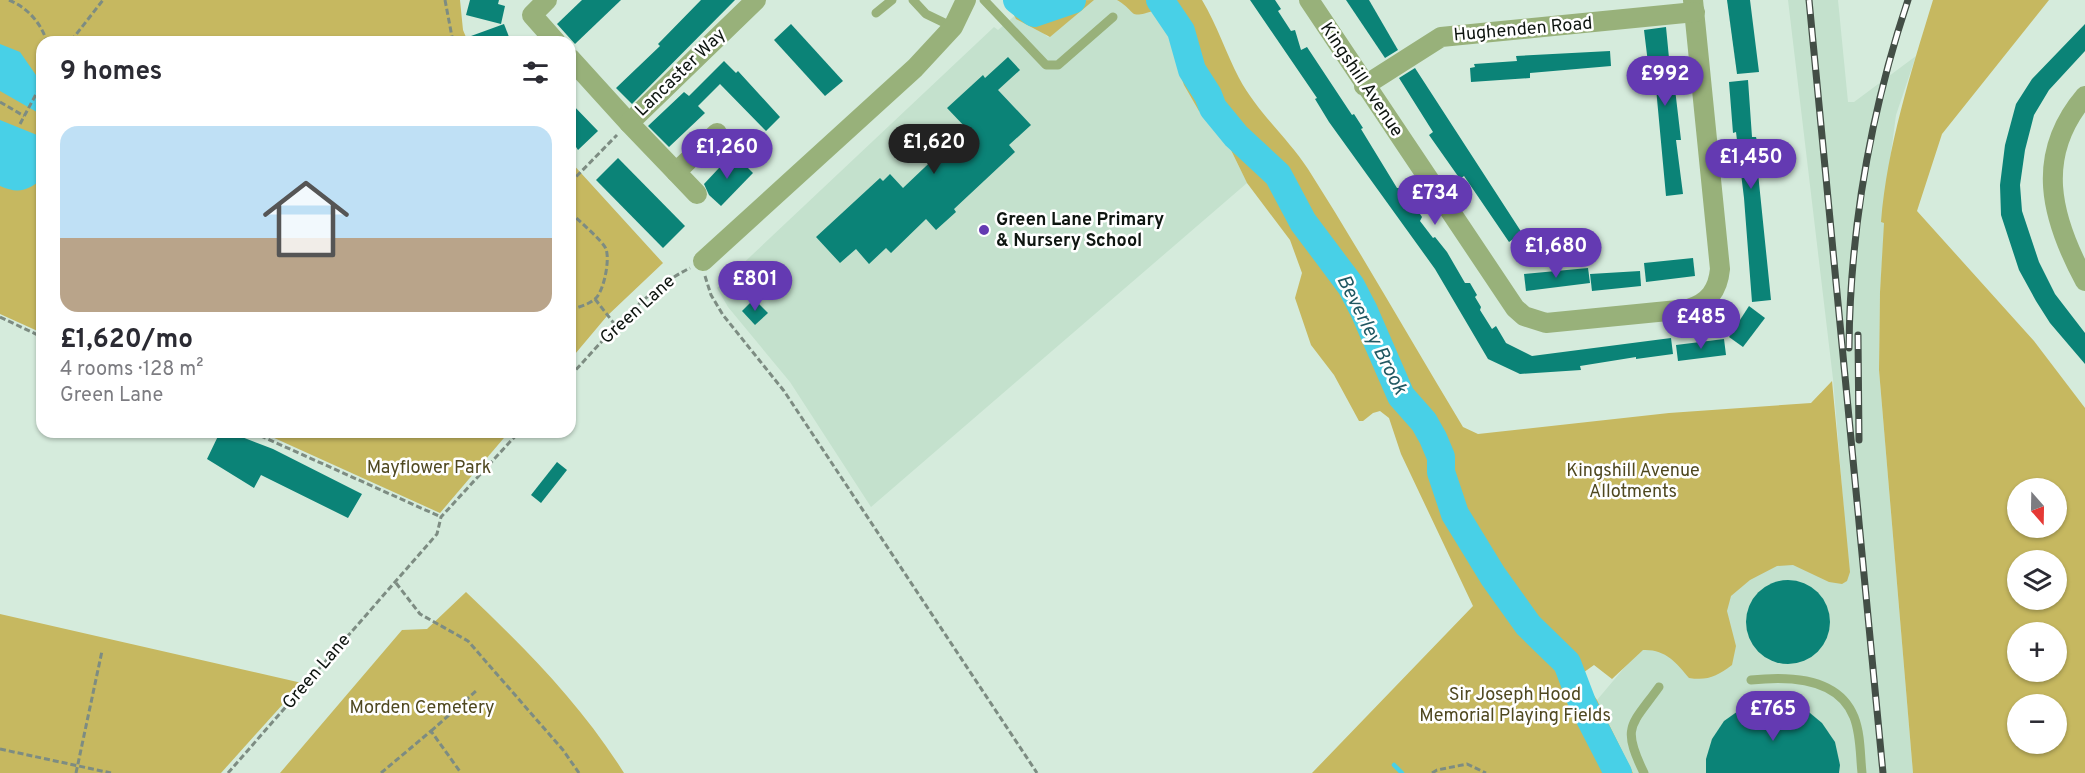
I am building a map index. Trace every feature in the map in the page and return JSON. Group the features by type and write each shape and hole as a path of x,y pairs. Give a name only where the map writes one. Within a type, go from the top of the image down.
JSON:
{"street":[{"path":"547,0 532,15 551,36"},
{"name":"Lancaster Way","path":"697,194 629,123 756,0"},
{"path":"703,261 915,68 953,27 966,0"},
{"name":"Kingshill Avenue","path":"1309,0 1364,86 1515,308 1524,316 1546,323 1688,309 1706,301 1715,291 1720,269 1694,6"},
{"name":"Hughenden Road","path":"1364,86 1441,37 1694,6"},
{"path":"576,65 629,123"},
{"path":"2085,96 2063,128 2055,153 2051,179 2061,231 2085,281"},
{"path":"676,172 717,133"}],"lane":[{"path":"876,12 891,0"},
{"path":"913,0 926,14 953,27"},
{"path":"984,0 1046,65 1058,65 1113,17"},
{"path":"1751,680 1804,679 1823,686 1841,698 1853,714 1858,731 1862,773"},
{"path":"1644,773 1629,735 1633,723 1659,687"}],"path":[{"path":"9,0 23,8 40,24 45,36"},
{"path":"75,36 103,0"},
{"path":"445,0 452,36"},
{"path":"20,123 36,94"},
{"path":"0,102 24,116"},
{"path":"576,177 629,123"},
{"path":"576,218 607,250 607,264 601,291 595,299 576,307"},
{"path":"703,261 706,281 723,315 784,391 1037,773"},
{"name":"Green Lane","path":"576,369 616,326 671,278 703,261"},
{"path":"595,299 616,326"},
{"path":"0,317 36,334"},
{"path":"265,438 441,517"},
{"name":"Green Lane","path":"228,773 396,583 437,534 441,517 513,438"},
{"path":"396,583 420,614 468,641 563,750 579,773"},
{"path":"76,773 102,651"},
{"path":"381,773 476,691"},
{"path":"431,731 461,773"},
{"path":"0,749 111,773"},
{"path":"1432,773 1437,770 1467,765 1486,773"}],"shaded area":[{"name":"Green Lane Primary & Nursery School","path":"1093,0 1130,0 1158,10 1185,56 1247,183 871,507 790,382 728,307 717,288 994,27 998,30 1018,13 1048,37"},
{"path":"1788,0 1838,0 1848,102 1854,102 1916,56 1896,115 1888,176 1880,292 1879,370 1913,773 1633,773 1597,700 1646,642 1844,512 1833,379"}],"green space":[{"path":"0,0 460,0 466,36 36,36 36,330 0,314"},
{"path":"1094,0 1050,37 1016,19 1007,1"},
{"path":"1117,0 1202,0 1246,90 1308,169 1463,427 1478,434 1669,413 1811,403 1832,381 1850,572 1847,581 1842,584 1829,582 1793,565 1777,566 1750,580 1731,596 1727,611 1736,646 1732,665 1712,677 1689,678 1675,662 1664,654 1651,650 1643,650 1612,679 1594,665 1580,675 1597,700 1633,773 1312,773 1473,606 1401,454 1389,418 1380,411 1359,421 1334,375 1311,345 1295,298 1302,273 1290,240 1247,183 1211,109 1199,111 1184,85 1179,71 1186,57 1160,12 1156,10 1136,14"},
{"path":"1933,0 2049,0 1942,134 1917,211 2034,341 2085,408 2085,773 1913,773 1879,370 1884,223 1881,222 1894,138"},
{"path":"576,168 663,263 607,316 576,353"},
{"name":"Mayflower Park","path":"274,438 504,438 440,513"},
{"name":"Morden Cemetery","path":"466,592 510,634 571,700 624,773 280,773 402,630 427,629"},
{"path":"0,614 302,683 221,773 0,773"}],"water":[{"path":"0,44 20,52 36,75 36,112 0,91"},
{"path":"0,120 36,135 36,183 22,190 0,186"}],"building":[{"path":"470,0 499,0 498,4 505,6 501,24 466,15"},
{"path":"582,0 621,0 576,43 576,36 568,36 557,24"},
{"path":"701,0 735,0 632,104 616,88 660,46 658,44"},
{"path":"1250,0 1275,0 1281,9 1278,11 1291,31 1295,30 1301,50 1307,47 1352,115 1354,114 1397,188 1401,188 1414,205 1422,217 1420,221 1447,252 1465,283 1470,283 1477,295 1475,297 1481,307 1480,310 1492,329 1496,326 1506,343 1532,356 1671,338 1673,354 1580,366 1581,370 1520,374 1488,359 1435,269 1329,122 1315,99 1317,98"},
{"path":"1346,0 1369,0 1398,50 1385,58"},
{"path":"1727,0 1750,0 1759,72 1737,74"},
{"path":"504,24 509,36 471,36"},
{"path":"791,24 843,81 825,96 774,40"},
{"path":"2085,24 2085,51 2049,90 2034,115 2025,150 2020,185 2022,211 2039,262 2055,294 2085,333 2085,364 2050,323 2019,270 2001,215 2000,185 2005,145 2016,104 2032,79"},
{"path":"1666,27 1672,89 1675,89 1681,140 1676,140 1683,194 1666,196 1656,88 1651,88 1644,30"},
{"path":"1610,51 1611,66 1530,73 1530,78 1471,82 1470,68 1475,67 1474,64 1517,61 1516,56"},
{"path":"1008,57 1020,70 998,90 1031,125 1009,145 1015,152 954,209 956,212 936,230 926,219 891,253 886,248 869,264 856,249 840,263 816,237 880,178 883,181 890,174 903,188 966,128 947,108 983,75 985,78"},
{"path":"724,61 736,73 738,71 780,117 766,131 720,84 698,106 705,113 669,147 648,126 684,92 689,96"},
{"path":"1415,68 1522,233 1509,242 1464,176 1460,179 1429,135 1433,132 1399,78"},
{"path":"1748,80 1752,137 1756,137 1759,149 1760,172 1758,173 1771,300 1752,302 1744,198 1736,132 1733,133 1729,82"},
{"path":"576,108 598,131 578,150 576,147"},
{"path":"733,153 753,173 721,206 709,195 704,184"},
{"path":"618,158 685,226 663,248 596,180"},
{"path":"1693,258 1695,276 1646,282 1644,263"},
{"path":"1588,268 1590,283 1526,291 1524,274"},
{"path":"1640,271 1641,286 1592,291 1590,274"},
{"path":"754,299 768,313 755,325 742,311"},
{"path":"1749,306 1765,318 1743,347 1729,337"},
{"path":"1724,339 1726,355 1678,361 1676,345"},
{"path":"217,438 245,438 273,449 362,494 348,518 261,475 254,488 207,459"},
{"path":"557,462 567,470 541,503 531,495"},
{"path":"1788,580 1804,583 1818,592 1827,606 1830,622 1827,638 1818,652 1804,661 1788,664 1772,661 1758,652 1749,638 1746,622 1749,606 1758,592 1772,583"},
{"path":"1782,701 1804,708 1822,723 1835,742 1840,765 1839,773 1706,773 1706,759 1712,739 1724,721 1741,709 1761,702"}],"waterway":[{"name":"Beverley Brook","path":"1017,0 1034,13 1072,0"},
{"name":"Beverley Brook","path":"1160,0 1181,31 1192,70 1208,95 1213,108 1236,136 1278,175 1303,222 1351,286 1401,396 1424,422 1433,438 1441,457 1441,472 1455,514 1493,576 1528,625 1567,663 1583,705 1618,773"},
{"path":"1394,765 1402,773"}],"railway":[{"path":"1809,0 1883,773"},
{"path":"1849,348 1853,260 1865,172 1883,85 1908,0"},
{"path":"1858,335 1859,440"}],"place":[{"name":"Green Lane Primary & Nursery School","path":"984,230"}],"park label":[{"name":"Kingshill Avenue Allotments","path":"1633,481"},
{"name":"Sir Joseph Hood Memorial Playing Fields","path":"1515,705"}]}
